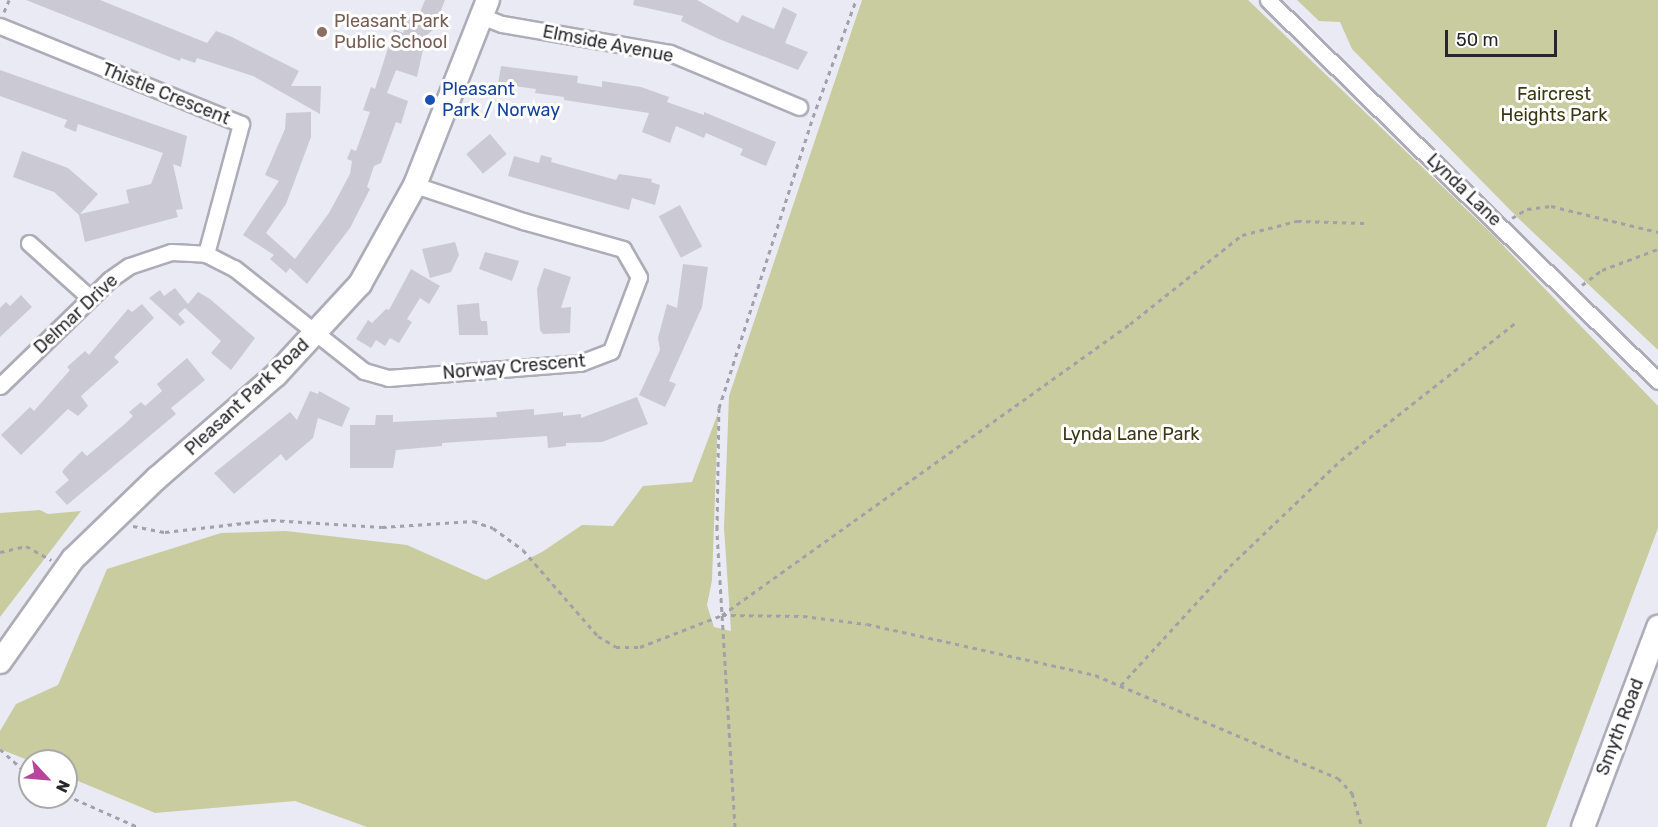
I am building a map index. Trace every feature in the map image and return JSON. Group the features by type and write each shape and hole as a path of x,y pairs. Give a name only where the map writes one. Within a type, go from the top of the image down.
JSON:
{"street":[{"name":"Lynda Lane","path":"1268,0 1573,294 1658,381"},
{"name":"Elmside Avenue","path":"484,8 502,24 670,53 799,107"},
{"name":"Pleasant Park Road","path":"0,662 65,570 118,514 230,418 315,334 360,284 415,185 484,8"},
{"name":"Thistle Crescent","path":"0,26 241,124 206,254"},
{"name":"Norway Crescent","path":"315,334 364,371 388,378 580,363 611,351 639,277 622,249 523,221 415,185"},
{"path":"29,243 90,298"},
{"name":"Delmar Drive","path":"0,386 90,298 129,266 171,252 206,254 234,268 315,334"},
{"name":"Smyth Road","path":"1583,827 1658,627"}],"path":[{"path":"735,827 717,529 719,408 813,117 856,0"},
{"path":"1501,226 1520,212 1548,206 1658,232"},
{"path":"123,533 130,525 165,532 271,520 381,527 473,520 493,528 524,550 598,636 611,645 640,648 722,615 1130,324 1242,235 1297,220 1364,223"},
{"path":"1573,294 1602,270 1658,249"},
{"path":"1121,685 1230,566 1341,460 1515,323"},
{"path":"0,552 26,546 65,570"},
{"path":"722,615 803,616 867,624 1095,675 1338,778 1352,793 1362,827"},
{"path":"0,749 18,765"},
{"path":"78,800 138,827"}],"green space":[{"name":"Lynda Lane Park","path":"862,0 1248,0 1493,235 1658,406 1658,528 1546,827 367,827 295,801 155,813 78,781 78,749 18,749 18,756 0,749 0,731 16,704 58,685 107,569 221,533 286,531 407,545 486,580 542,552 582,525 613,526 643,486 692,482 718,413 712,580 707,605 714,627 731,631 724,528 729,396"},
{"name":"Faircrest Heights Park","path":"1297,0 1658,0 1658,350 1519,219 1352,49 1340,22 1319,21"},
{"path":"40,510 48,514 81,511 0,617 0,513"}],"building":[{"path":"26,0 100,0 207,43 216,31 232,37 299,71 291,86 321,86 320,114 253,76 197,58 195,63 181,58 180,61"},
{"path":"425,0 445,0 434,29 426,36 417,77 396,70 387,93 408,101 401,124 396,122 381,163 374,166 367,187 370,189 350,228 307,284 290,268 286,273 270,259 274,255 243,235 279,181 265,175 285,129 286,113 311,112 311,137 286,204 266,233 295,259 329,213 350,174 352,161 347,159 351,149 356,151 370,112 363,110 371,87 375,89 394,29 403,33 409,17 417,20"},
{"path":"634,0 697,0 738,23 742,15 774,29 783,7 797,14 785,43 808,52 798,70 719,39 681,21 683,16 633,5"},
{"path":"501,66 578,76 577,83 602,87 602,81 641,87 669,97 667,102 704,115 704,112 776,142 766,166 740,155 743,149 706,133 704,138 676,126 670,143 642,132 649,113 564,100 564,97 535,93 536,89 498,84"},
{"path":"0,70 187,136 181,167 173,164 183,209 176,210 178,217 85,242 79,215 54,192 13,177 22,151 68,168 98,194 80,214 129,203 126,190 151,184 163,153 78,124 76,132 64,127 67,120 0,96"},
{"path":"490,134 507,154 483,174 466,154"},
{"path":"541,155 552,158 551,162 616,180 619,174 652,179 651,182 660,185 655,205 632,198 629,210 508,176 514,156 539,163"},
{"path":"680,205 702,246 681,258 659,216"},
{"path":"455,242 459,255 451,272 430,278 422,249"},
{"path":"485,252 519,261 512,281 479,269"},
{"path":"683,264 708,267 702,307 669,381 676,384 665,407 639,395 660,350 658,338 667,304 677,308"},
{"path":"544,268 571,277 561,308 571,307 570,333 543,334 540,330 537,289"},
{"path":"411,269 440,286 429,304 420,298 407,319 412,322 399,343 390,338 385,346 376,340 371,348 356,339 368,320 372,323 386,309 389,310"},
{"path":"175,288 188,304 198,292 210,299 255,338 231,370 211,353 221,341 185,308 178,314 185,322 180,326 149,298 160,290 164,296"},
{"path":"21,295 32,307 0,337 0,308 6,302 10,306"},
{"path":"479,303 481,321 487,321 488,335 459,335 457,305"},
{"path":"142,304 154,318 114,357 119,362 81,396 88,406 78,416 68,409 21,455 1,435 30,407 34,411 70,370 67,367 85,351 89,355 128,309 132,312"},
{"path":"187,358 205,380 171,408 176,414 67,505 55,492 69,480 62,472 64,469 82,451 87,456 126,423 133,416 129,412 141,402 145,406 162,391 157,384"},
{"path":"310,391 318,394 319,391 350,408 342,427 318,418 313,438 286,461 281,454 234,494 214,473 290,412 297,420"},
{"path":"637,397 648,424 602,442 566,443 566,446 548,448 547,436 442,443 442,446 396,450 393,468 350,468 350,425 375,425 376,415 393,415 393,422 497,417 496,412 534,409 534,415 563,412 563,416 581,414 581,418"}],"place":[{"name":"Pleasant Park Public School","path":"322,32"},
{"name":"Pleasant Park / Norway","path":"430,100"}]}
